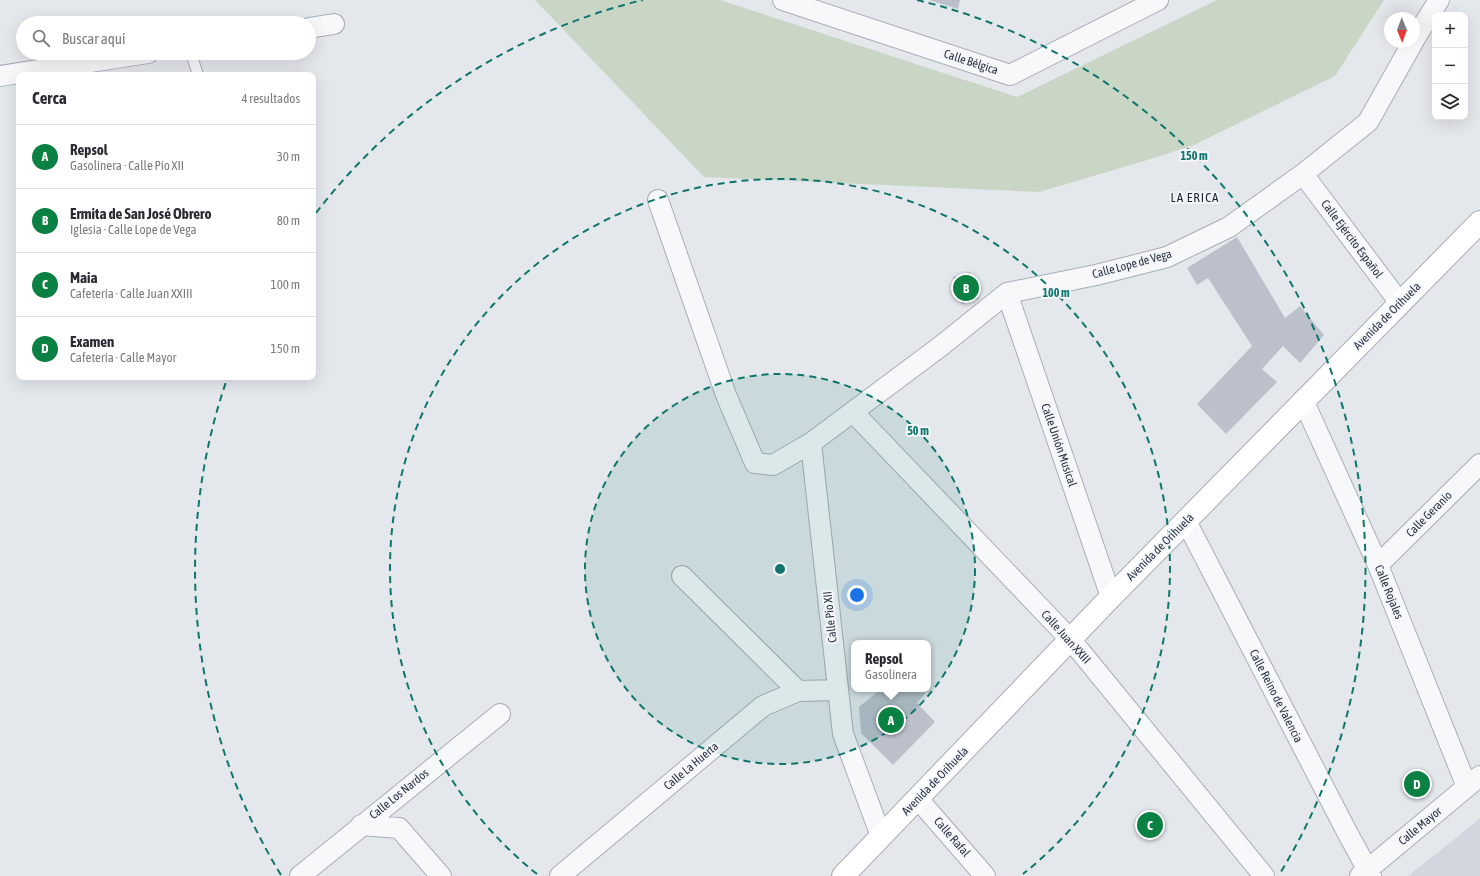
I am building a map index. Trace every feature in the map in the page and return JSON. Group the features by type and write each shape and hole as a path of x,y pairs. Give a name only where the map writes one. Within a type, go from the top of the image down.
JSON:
{"main road":[{"name":"Avenida de Orihuela","path":"843,876 1111,597 1303,400 1480,222"}],"street":[{"name":"Calle Bélgica","path":"793,2 1010,75 1158,0"},
{"name":"Calle Lope de Vega","path":"1420,30 1439,0"},
{"path":"316,27 334,24"},
{"name":"Calle Lope de Vega","path":"853,412 941,346 1007,293 1096,275 1167,257 1229,227 1303,174 1368,122 1409,48"},
{"path":"26,72 103,60"},
{"path":"0,76 16,74"},
{"name":"Calle Ejército Español","path":"1303,174 1400,303"},
{"path":"658,200 726,395 755,464 773,465 811,443 853,412"},
{"name":"Calle Unión Musical","path":"1007,293 1111,597"},
{"name":"Calle Rojales","path":"1303,400 1474,782"},
{"name":"Calle Juan XXIII","path":"853,412 1071,640 1264,876"},
{"name":"Calle Pío XII","path":"811,443 843,734 882,836"},
{"name":"Calle Geranio","path":"1378,565 1480,464"},
{"name":"Calle Reino de Valencia","path":"1186,521 1348,834 1366,874"},
{"path":"682,576 798,691"},
{"name":"Calle La Huerta","path":"560,876 763,706 798,691 838,690"},
{"name":"Calle Los Nardos","path":"300,876 361,825 500,714"},
{"name":"Calle Mayor","path":"1366,874 1474,782"},
{"name":"Calle Rafal","path":"918,799 985,876"},
{"path":"361,825 399,828 441,876"}],"lane":[{"path":"193,60 197,72"}],"shaded area":[{"path":"1480,818 1480,876 1408,876 1456,838"}],"green space":[{"path":"535,0 720,0 1017,97 1217,0 1384,0 1335,76 1194,145 1039,192 704,177"}],"building":[{"path":"929,0 960,0 958,9"},
{"path":"1237,237 1285,318 1300,306 1324,335 1300,363 1283,346 1262,369 1277,382 1226,434 1197,404 1252,346 1208,278 1197,285 1187,268"},
{"path":"970,272 979,299 962,304 953,277"},
{"path":"877,692 926,692 917,703 935,722 893,765 861,733 859,707"}],"place":[{"name":"Ermita de San José Obrero","path":"966,288"},
{"name":"Repsol","path":"891,720"},
{"name":"Examen","path":"1417,784"},
{"name":"Maia","path":"1150,825"}],"district":[{"name":"LA ERICA","path":"1195,197"}]}
